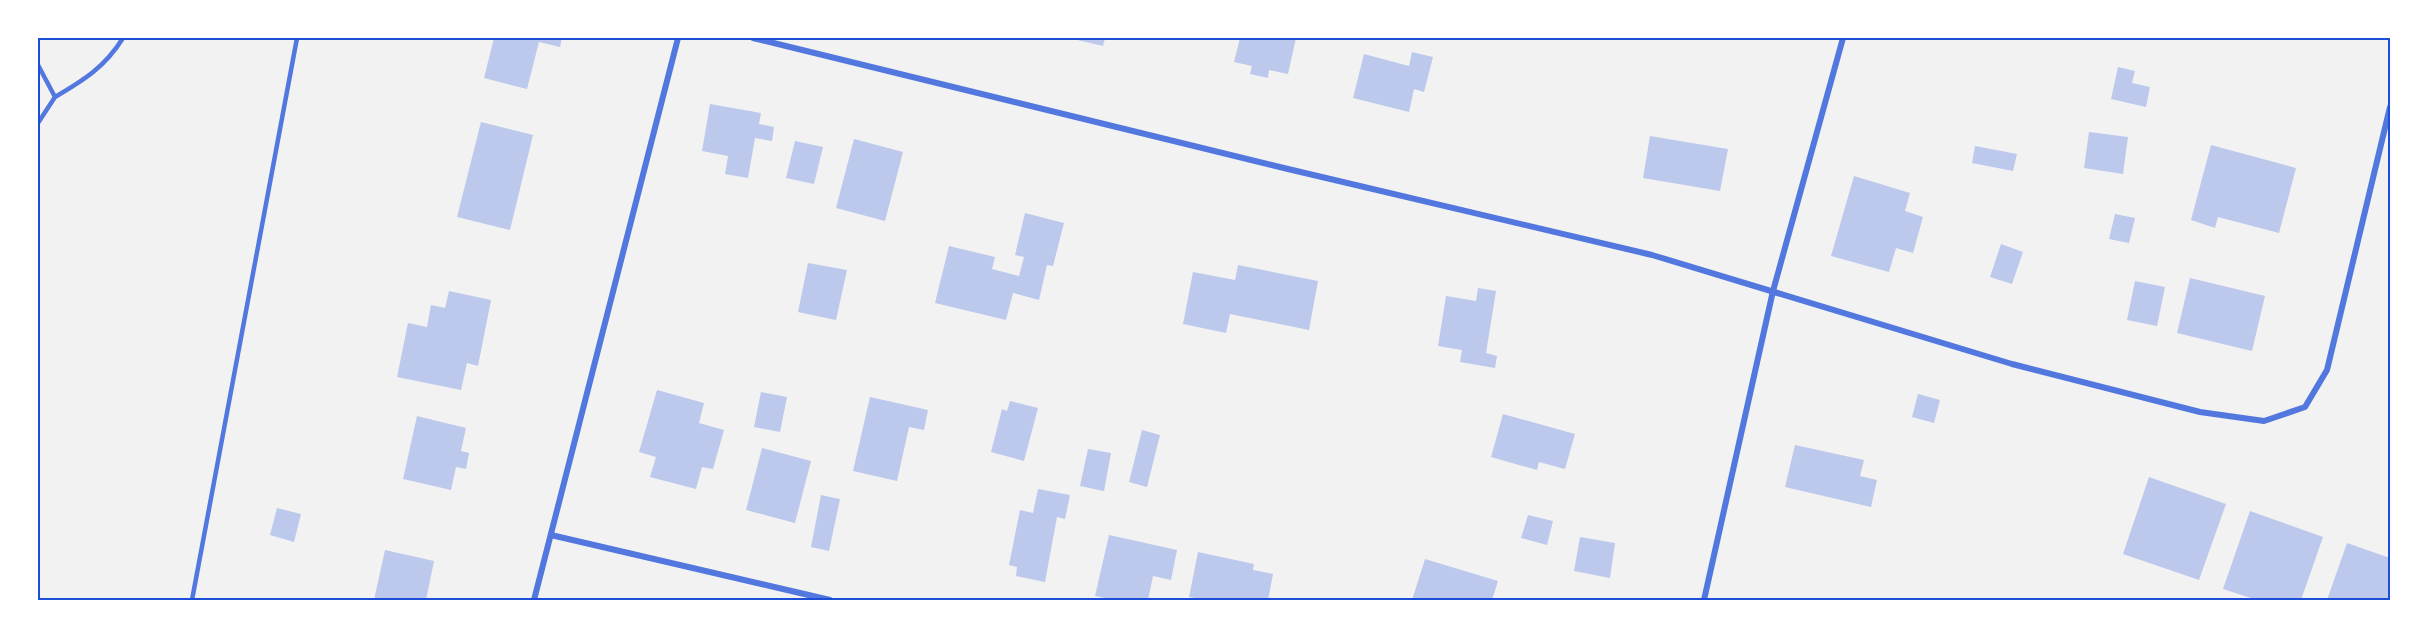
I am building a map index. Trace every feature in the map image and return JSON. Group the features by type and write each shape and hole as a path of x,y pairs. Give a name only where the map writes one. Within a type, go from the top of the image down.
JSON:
{"street":[{"path":"534,600 678,38"},
{"path":"753,38 1288,169 1652,255 2012,364 2200,412 2264,421 2305,407 2327,370 2391,107"},
{"path":"1704,600 1773,291 1843,38"},
{"path":"551,535 830,600"}],"lane":[{"path":"38,123 55,97 95,74 123,38"},
{"path":"192,600 297,38"},
{"path":"38,65 55,97"}],"building":[{"path":"494,38 562,38 560,47 539,42 527,89 484,78"},
{"path":"1069,38 1105,38 1103,46"},
{"path":"1240,38 1296,38 1288,74 1269,70 1268,78 1250,74 1252,66 1234,62"},
{"path":"1412,52 1433,57 1424,92 1414,89 1409,112 1353,98 1364,54 1409,66"},
{"path":"2118,67 2135,71 2132,83 2150,87 2146,107 2111,99"},
{"path":"710,104 761,113 759,124 774,127 772,141 755,138 748,178 725,174 728,156 702,151"},
{"path":"481,122 533,135 510,230 457,217"},
{"path":"2089,132 2128,137 2123,174 2084,168"},
{"path":"1650,136 1728,149 1720,191 1643,178"},
{"path":"854,139 903,152 885,221 836,208"},
{"path":"795,141 823,147 814,184 786,178"},
{"path":"2211,145 2296,168 2279,233 2218,217 2215,228 2191,220"},
{"path":"1975,146 2017,154 2013,171 1972,163"},
{"path":"1854,176 1910,193 1905,211 1923,217 1913,253 1896,248 1889,272 1831,256"},
{"path":"1025,213 1064,223 1053,266 1047,265 1039,300 1013,293 1006,320 935,303 949,246 995,257 992,269 1019,276 1024,257 1015,255"},
{"path":"2115,214 2135,218 2129,243 2109,239"},
{"path":"2001,244 2023,252 2012,284 1990,277"},
{"path":"808,263 847,270 836,320 798,312"},
{"path":"1238,265 1318,281 1309,330 1230,314 1226,333 1183,324 1193,272 1235,280"},
{"path":"2190,278 2265,296 2252,351 2177,333"},
{"path":"2135,281 2165,287 2157,326 2127,320"},
{"path":"1478,288 1496,291 1486,353 1497,356 1495,368 1460,362 1462,350 1438,346 1446,296 1476,301"},
{"path":"449,291 491,300 478,366 467,363 461,390 397,377 408,323 427,327 431,305 445,308"},
{"path":"657,390 704,403 699,423 724,430 713,469 702,467 696,489 650,477 656,457 639,452"},
{"path":"761,392 787,397 780,432 754,427"},
{"path":"1918,394 1940,400 1934,423 1912,417"},
{"path":"870,397 928,410 924,430 909,427 897,481 853,471"},
{"path":"1010,401 1038,408 1024,461 991,452 1002,409 1007,411"},
{"path":"1503,414 1575,434 1565,469 1539,462 1537,470 1491,457"},
{"path":"417,416 466,428 461,451 469,453 466,469 456,467 451,490 403,479"},
{"path":"1142,430 1160,435 1147,487 1129,482"},
{"path":"1795,445 1864,460 1860,476 1877,480 1871,507 1785,487"},
{"path":"762,448 811,461 795,523 746,510"},
{"path":"1088,449 1111,453 1104,491 1080,486"},
{"path":"2149,477 2226,504 2199,580 2123,554"},
{"path":"1038,489 1070,495 1065,519 1057,517 1045,582 1016,576 1017,567 1009,565 1020,510 1033,513"},
{"path":"821,495 840,499 829,551 811,547"},
{"path":"277,508 301,514 294,542 270,535"},
{"path":"2250,511 2323,537 2301,600 2257,600 2223,589"},
{"path":"1528,515 1553,521 1547,545 1521,538"},
{"path":"1109,535 1177,550 1171,580 1153,576 1148,600 1116,600 1095,596"},
{"path":"1580,537 1615,543 1610,578 1574,571"},
{"path":"2347,543 2390,558 2390,600 2327,600"},
{"path":"385,550 434,561 426,600 374,600"},
{"path":"1198,552 1254,564 1253,570 1273,574 1268,600 1206,600 1189,597"},
{"path":"1425,559 1498,581 1492,600 1412,600"}]}
